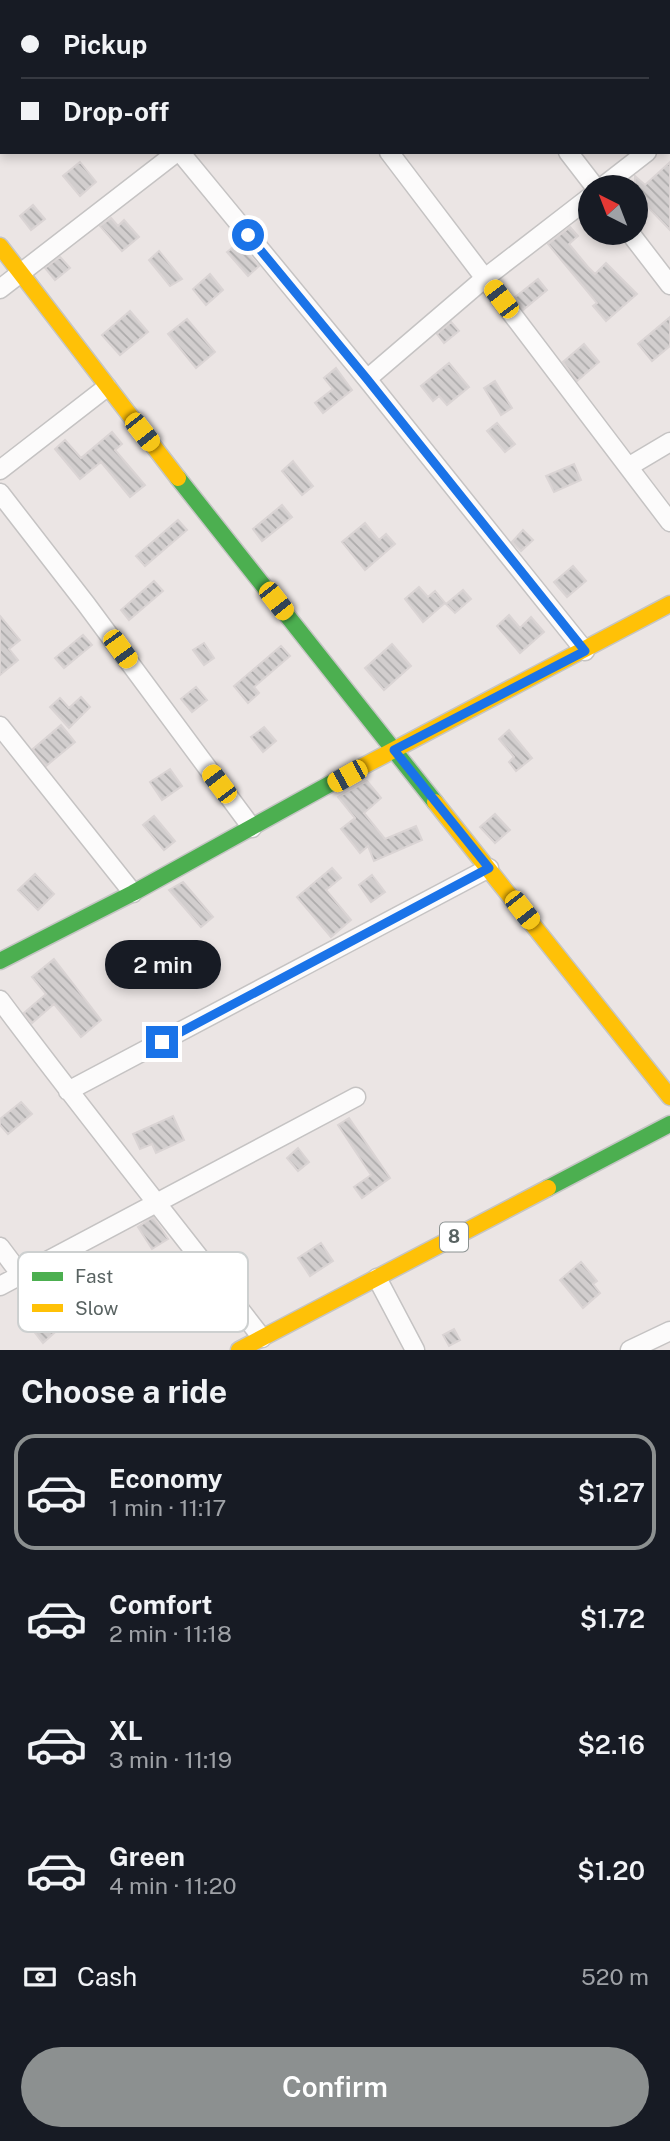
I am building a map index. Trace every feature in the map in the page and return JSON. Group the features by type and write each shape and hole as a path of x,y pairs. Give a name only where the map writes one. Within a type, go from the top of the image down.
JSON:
{"street":[{"path":"0,289 175,154"},
{"path":"180,154 367,379 585,651"},
{"path":"391,154 670,522"},
{"path":"570,154 586,175"},
{"path":"617,175 644,154"},
{"path":"367,379 485,278 578,206"},
{"path":"639,245 670,285"},
{"path":"0,246 107,387 670,1097"},
{"path":"0,470 107,387"},
{"path":"628,467 670,442"},
{"path":"0,493 252,828"},
{"path":"0,961 133,893 394,750 670,604"},
{"path":"0,726 133,893"},
{"path":"68,1091 489,868"},
{"path":"0,1000 68,1091 197,1252"},
{"path":"64,1252 356,1097"},
{"name":"8","path":"239,1350 670,1124"},
{"path":"0,1247 18,1271"},
{"path":"0,1286 18,1277"},
{"path":"377,1278 415,1350"},
{"path":"248,1320 262,1338"},
{"path":"630,1350 670,1331"}],"building":[{"path":"80,162 96,182 80,196 63,176"},
{"path":"670,162 670,230 648,207 648,182"},
{"path":"33,205 45,219 31,230 20,216"},
{"path":"111,218 118,226 124,220 139,237 122,251 100,226"},
{"path":"570,227 578,236 569,244 595,274 606,263 637,294 606,321 593,306 597,303 548,244"},
{"path":"238,243 259,266 248,276 227,252"},
{"path":"159,251 182,279 170,286 149,260"},
{"path":"60,257 70,268 55,280 45,268"},
{"path":"210,274 223,290 206,305 193,289"},
{"path":"538,279 547,290 523,310 514,298"},
{"path":"130,311 148,332 120,355 102,335"},
{"path":"670,317 670,346 652,361 638,344"},
{"path":"187,319 215,352 196,368 168,334"},
{"path":"451,322 459,331 444,343 437,334"},
{"path":"584,344 599,362 577,381 563,362"},
{"path":"449,363 469,387 447,405 439,396 433,401 421,386"},
{"path":"336,368 352,390 323,413 315,403 333,389 324,378"},
{"path":"495,381 512,408 501,415 484,388"},
{"path":"497,423 515,444 505,452 487,431"},
{"path":"112,432 122,444 115,450 145,485 130,497 101,462 80,479 55,449 65,440 81,458"},
{"path":"293,461 313,486 302,495 282,471"},
{"path":"574,464 581,480 554,492 546,476"},
{"path":"282,505 292,517 262,541 253,529"},
{"path":"178,520 187,530 145,566 136,556"},
{"path":"365,523 379,540 386,534 395,544 365,570 342,542"},
{"path":"523,530 533,540 521,551 512,542"},
{"path":"573,566 586,581 567,597 554,582"},
{"path":"154,581 163,591 129,620 121,610"},
{"path":"419,587 428,597 435,591 445,603 423,622 405,599"},
{"path":"463,590 471,599 455,613 446,604"},
{"path":"509,615 520,628 531,617 544,632 520,653 497,626"},
{"path":"0,616 20,640 9,649 18,660 0,675"},
{"path":"83,635 92,645 64,668 55,658"},
{"path":"204,643 214,658 204,665 193,650"},
{"path":"392,644 411,666 384,690 365,668"},
{"path":"281,646 290,656 254,687 259,693 248,703 234,686"},
{"path":"196,687 207,700 192,712 181,699"},
{"path":"81,697 90,707 69,728 50,707 60,698 69,708"},
{"path":"61,725 75,742 46,766 33,749"},
{"path":"264,727 276,741 263,752 251,737"},
{"path":"509,730 532,758 516,771 509,762 514,757 499,739"},
{"path":"170,769 182,786 162,800 150,782"},
{"path":"367,781 381,798 364,813 385,839 416,826 422,840 374,861 368,846 360,853 341,829 355,818 338,797"},
{"path":"495,814 510,830 495,843 480,827"},
{"path":"154,816 175,841 164,850 143,825"},
{"path":"332,868 341,878 326,890 351,920 331,937 297,897"},
{"path":"35,874 54,894 38,910 18,890"},
{"path":"372,875 385,892 371,902 359,885"},
{"path":"183,882 213,917 201,927 169,890"},
{"path":"190,958 208,978 198,986 181,966"},
{"path":"54,959 101,1020 81,1037 54,1004 32,1023 24,1013 46,994 32,977"},
{"path":"21,1102 32,1114 8,1134 0,1125 0,1119"},
{"path":"173,1116 184,1140 156,1153 152,1144 140,1149 133,1134"},
{"path":"349,1118 390,1178 362,1198 354,1187 371,1175 338,1125"},
{"path":"298,1148 309,1162 298,1171 287,1158"},
{"path":"153,1217 168,1239 152,1249 138,1227"},
{"path":"321,1243 333,1261 310,1276 298,1258"},
{"path":"581,1262 597,1281 593,1284 600,1293 583,1308 560,1280"},
{"path":"454,1329 460,1340 449,1346 443,1335"},
{"path":"34,1332 55,1332 43,1343"}],"traffic: fast":[{"path":"178,478 435,802"},
{"path":"0,961 133,893 337,780"},
{"path":"548,1188 670,1124"}],"traffic: slow":[{"path":"0,246 178,478"},
{"path":"337,780 670,604"},
{"path":"435,802 670,1097"},
{"path":"239,1350 548,1188"}],"route":[{"path":"162,1042 489,868 394,750 585,651 248,235"}]}
